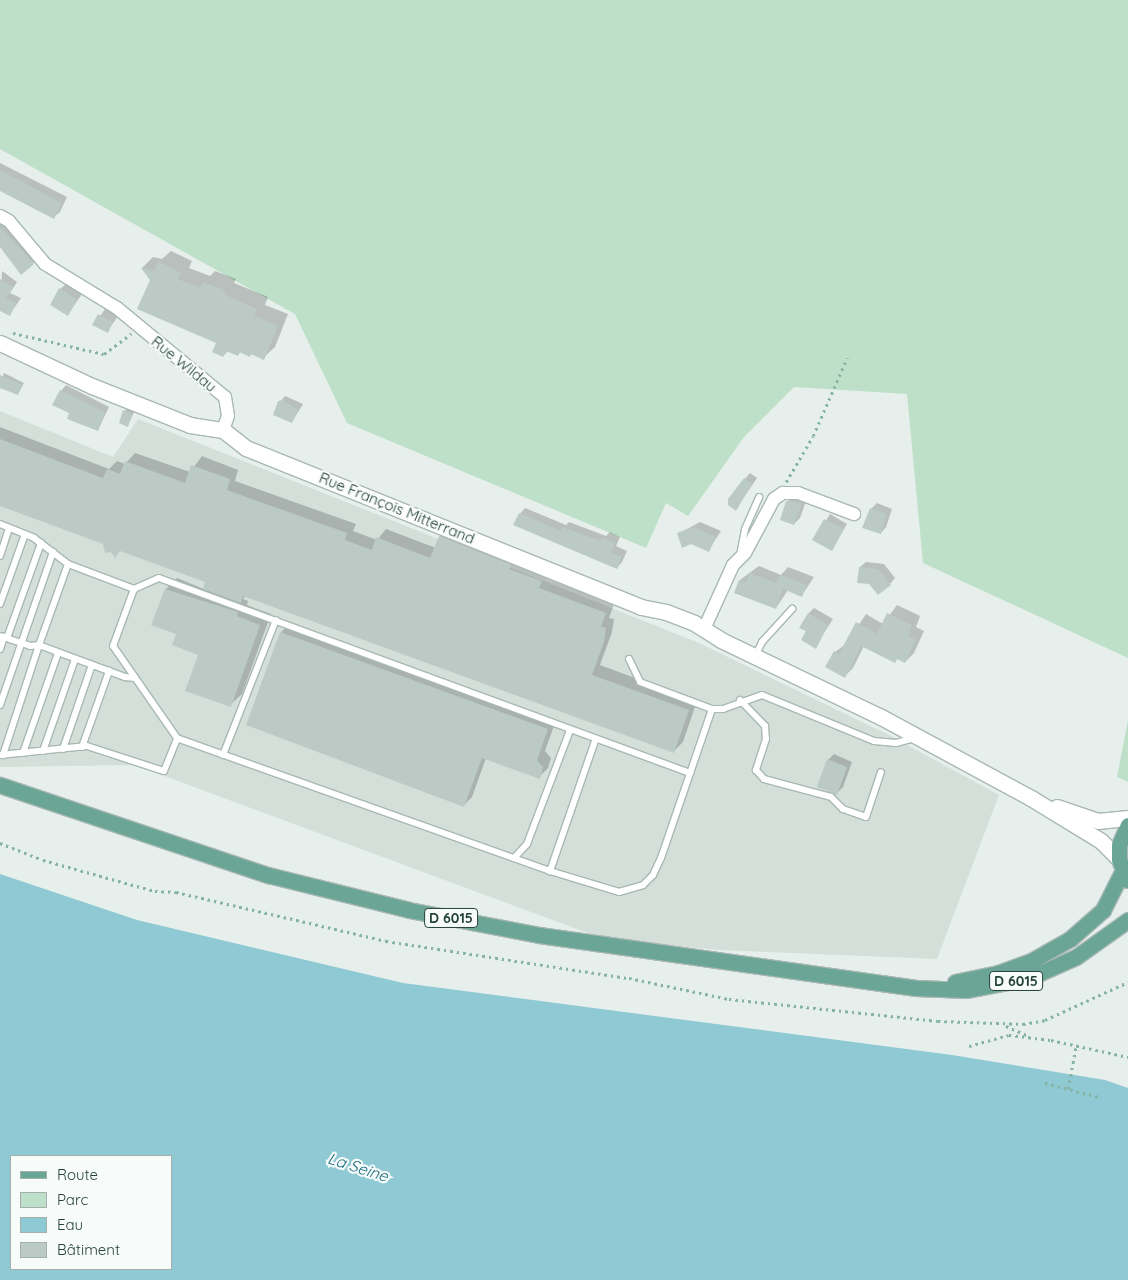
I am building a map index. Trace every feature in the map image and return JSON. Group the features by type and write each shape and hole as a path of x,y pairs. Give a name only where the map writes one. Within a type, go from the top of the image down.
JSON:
{"main road":[{"name":"D 6015","path":"0,785 195,853 366,900 539,935 916,988 967,990 1028,978 1076,957 1128,920"},
{"path":"1123,870 1119,845 1128,825"},
{"name":"D 6015","path":"916,988 998,973 1033,960 1070,939 1103,910 1123,870"}],"street":[{"name":"Rue Wildau","path":"0,216 9,221 45,264 117,308 224,397 228,416 223,430"},
{"name":"Rue François Mitterrand","path":"5,338 92,386 190,425 223,430 246,448 641,607 678,616 919,737 1031,798"},
{"path":"704,629 739,559 774,499 783,493 798,493 854,514"},
{"path":"1031,798 1098,821 1128,818"},
{"path":"1031,798 1101,841 1123,870"}],"lane":[{"path":"739,559 745,529 759,497"},
{"path":"0,524 40,543 68,564 134,589 159,578 276,620 595,741 690,773"},
{"path":"0,556 9,528"},
{"path":"0,604 24,534"},
{"path":"0,649 40,543"},
{"path":"0,705 53,552"},
{"path":"68,564 1,755 82,747 164,771 177,738"},
{"path":"134,589 113,646 177,738 550,871 619,892 643,885 653,875 661,858 712,710"},
{"path":"755,656 762,642 792,609"},
{"path":"223,755 276,620"},
{"path":"4,637 22,643 39,645 74,659 135,678"},
{"path":"23,753 58,653"},
{"path":"43,751 74,659"},
{"path":"629,660 640,682 712,710 723,709 740,700 762,695 874,741 896,743 919,737"},
{"path":"63,749 92,665"},
{"path":"82,747 109,671"},
{"path":"740,700 765,726 766,739 756,770 764,779 831,797 843,809 866,816 881,772"},
{"path":"514,858 527,844 570,730"},
{"path":"550,871 595,741"}],"path":[{"path":"5,338 26,334 104,354 140,328"},
{"path":"783,493 814,436 847,358"},
{"path":"0,843 42,860 156,891 176,892 386,941 629,978 729,1000 938,1021 1003,1025 1045,1020 1128,982"},
{"path":"1003,1025 1032,1038"},
{"path":"969,1046 1009,1035 1128,1057"},
{"path":"1068,1089 1076,1046"},
{"path":"1045,1083 1099,1097"}],"shaded area":[{"path":"0,411 113,457 138,419 699,643 889,735 999,795 937,959 720,950 604,939 135,765 0,767"}],"green space":[{"path":"0,0 1128,0 1128,658 923,563 907,394 794,387 744,437 688,516 666,503 646,548 347,423 295,314 0,149"},
{"path":"1128,720 1128,782 1117,777"}],"water":[{"name":"La Seine","path":"0,874 137,920 403,983 952,1055 1105,1080 1128,1088 1128,1280 0,1280"}],"building":[{"path":"0,170 62,203 54,219 0,191"},
{"path":"0,227 34,264 21,275 0,247"},
{"path":"158,261 181,273 178,279 200,288 203,282 225,290 224,294 257,309 254,316 278,326 264,360 251,354 250,357 239,352 238,356 226,351 223,357 212,352 216,343 137,309 150,280 141,268 154,271"},
{"path":"0,279 13,287 6,298 16,303 10,316 0,311"},
{"path":"59,288 77,300 68,316 50,305"},
{"path":"98,314 113,322 108,333 92,325"},
{"path":"0,375 23,385 18,395 0,388"},
{"path":"60,390 105,412 98,431 67,419 69,413 52,405"},
{"path":"283,400 298,410 292,423 273,415 278,401"},
{"path":"123,410 132,414 128,427 119,423"},
{"path":"0,439 103,478 107,469 120,474 125,461 185,483 191,465 230,479 227,490 347,533 345,540 372,550 376,537 430,558 439,536 511,565 509,569 542,581 539,588 606,613 601,627 606,628 604,642 592,675 689,710 674,753 243,596 241,603 203,589 205,582 120,551 115,558 111,552 105,553 103,544 0,506"},
{"path":"744,478 752,484 736,511 728,505 728,499"},
{"path":"786,501 802,503 794,525 780,520"},
{"path":"870,508 887,514 881,534 862,528"},
{"path":"519,513 561,531 562,527 601,541 603,537 615,543 611,552 622,557 617,569 513,525"},
{"path":"824,519 844,529 832,551 812,540"},
{"path":"694,527 716,537 709,552 691,544 682,548 677,533"},
{"path":"859,567 878,569 891,585 878,595 869,584 857,583"},
{"path":"750,573 776,583 780,575 807,585 802,597 783,589 776,609 734,593 739,580 746,582"},
{"path":"165,589 238,612 237,616 260,625 231,707 185,691 198,655 172,645 176,634 151,625"},
{"path":"808,613 828,625 816,649 801,640 806,631 799,628"},
{"path":"887,613 912,625 908,636 916,640 905,663 897,659 895,663 861,646 845,678 825,667 834,651 839,654 856,622 877,634"},
{"path":"280,632 548,729 537,760 543,767 540,779 482,758 464,807 246,725"},
{"path":"827,759 847,767 837,795 817,787"}]}
